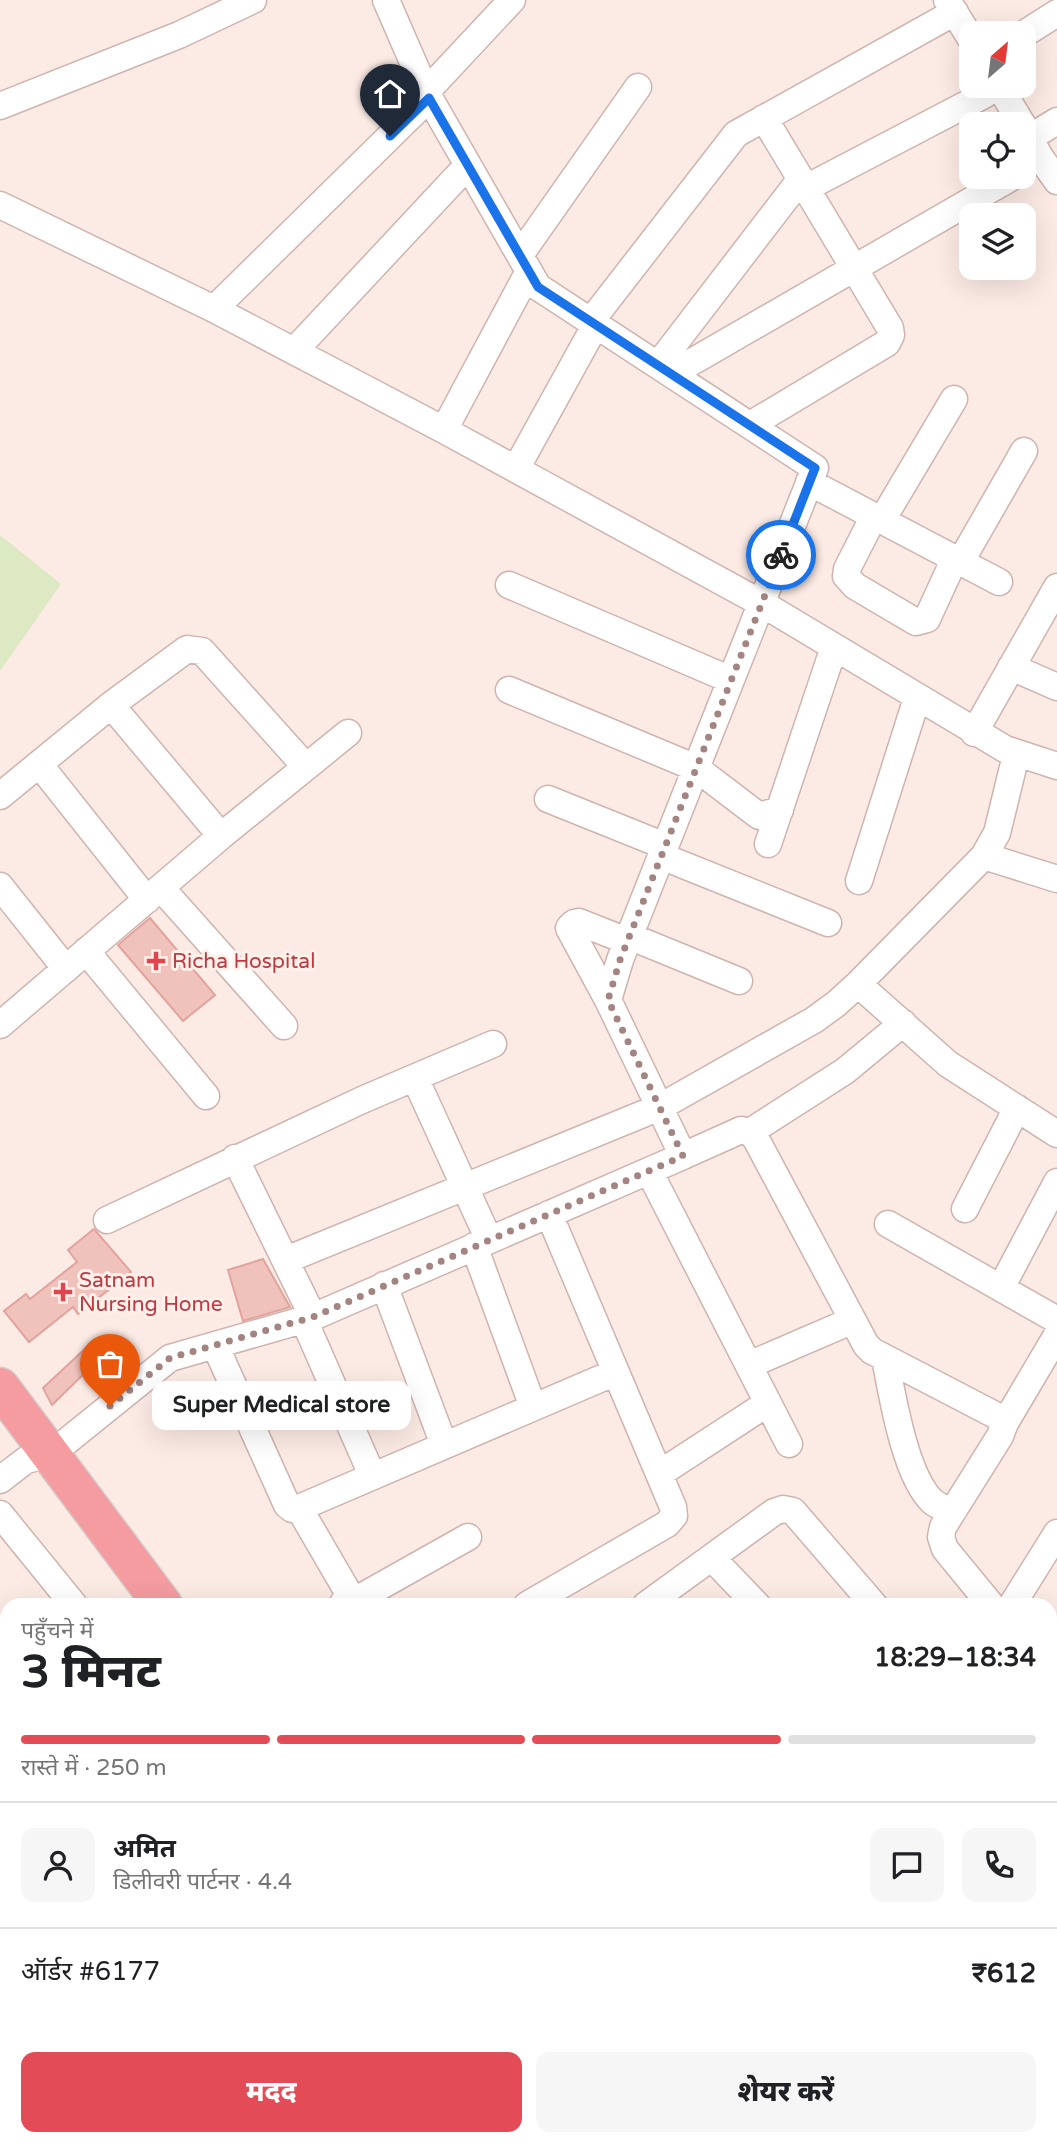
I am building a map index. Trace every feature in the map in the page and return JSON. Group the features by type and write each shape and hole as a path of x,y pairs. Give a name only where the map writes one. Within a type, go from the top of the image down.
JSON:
{"highway":[{"path":"0,1387 25,1465 156,1598"},
{"path":"0,1425 25,1465 132,1598"}],"street":[{"path":"0,106 179,35 253,0"},
{"path":"386,0 428,95 538,287 815,468 628,939 608,1000"},
{"path":"214,309 428,95 512,0"},
{"path":"516,469 594,323 727,143 744,127 764,118 951,6 960,21"},
{"path":"1036,26 1057,13"},
{"path":"444,430 524,263 638,87"},
{"path":"665,369 803,184 976,98"},
{"path":"999,98 1010,112"},
{"path":"750,425 887,343 891,335 890,328 764,118"},
{"path":"1036,127 1057,121"},
{"path":"1036,148 1057,181"},
{"path":"294,351 468,165"},
{"path":"665,369 991,189"},
{"path":"0,205 214,309 516,469 761,603 974,733 1016,755 1057,766"},
{"path":"954,399 847,569 846,576 855,586 916,622 927,619 958,559 1024,451"},
{"path":"809,482 999,582"},
{"path":"509,585 731,680"},
{"path":"974,733 1057,587"},
{"path":"768,844 834,647"},
{"path":"0,796 111,705 187,649 194,648 202,651 306,767"},
{"path":"1011,667 1057,687"},
{"path":"509,690 696,768 759,816 780,810"},
{"path":"859,881 917,698"},
{"path":"111,705 221,836"},
{"path":"0,1025 221,836 348,733"},
{"path":"286,1260 660,1107 814,1020 858,984 984,856 997,833 1016,755"},
{"path":"39,764 154,894 284,1026"},
{"path":"548,799 828,923"},
{"path":"984,856 1057,879"},
{"path":"0,886 66,969"},
{"path":"683,1156 608,1000 569,928 579,922 739,981"},
{"path":"86,951 206,1096"},
{"path":"858,984 948,1064 1057,1135"},
{"path":"750,1132 845,1071 903,1023"},
{"path":"107,1220 235,1158 494,1044"},
{"path":"415,1078 464,1187 533,1407"},
{"path":"965,1209 1017,1108"},
{"path":"25,1465 170,1358 308,1318 741,1130 750,1132 756,1139 866,1345 885,1358 997,1416 1005,1423"},
{"path":"235,1158 286,1260 373,1475"},
{"path":"649,1171 789,1444"},
{"path":"1001,1288 1057,1182"},
{"path":"539,1598 667,1524 674,1516 673,1507 549,1214"},
{"path":"888,1224 1057,1320"},
{"path":"384,1285 444,1445"},
{"path":"749,1365 851,1321"},
{"path":"985,1598 944,1547 941,1537 943,1527 1000,1436 1057,1335"},
{"path":"215,1345 287,1505 292,1509 616,1372"},
{"path":"885,1358 902,1440 922,1488 933,1502 952,1512"},
{"path":"659,1474 768,1403"},
{"path":"299,1508 349,1594 347,1598"},
{"path":"656,1598 774,1512 783,1509 793,1511 868,1598"},
{"path":"0,1514 68,1598"},
{"path":"1016,1598 1057,1533"},
{"path":"357,1598 468,1537"},
{"path":"712,1558 750,1598"}],"green space":[{"path":"0,535 61,584 0,671"}],"building":[{"path":"150,918 215,995 183,1021 118,945"},
{"path":"94,1229 131,1272 78,1314 73,1307 29,1342 4,1311 26,1294 30,1299 77,1262 68,1250"},
{"path":"263,1259 290,1307 243,1321 228,1270"},
{"path":"88,1346 100,1358 52,1405 43,1388"}],"way so far":[{"path":"110,1406 170,1358 313,1317 683,1156 608,1000 620,960 781,555"}],"place":[{"name":"Richa Hospital","path":"156,961"},
{"name":"Satnam Nursing Home","path":"63,1292"},
{"name":"Super Medical store","path":"110,1406"}],"route":[{"path":"390,136 429,98 538,287 815,468 781,555"}]}
